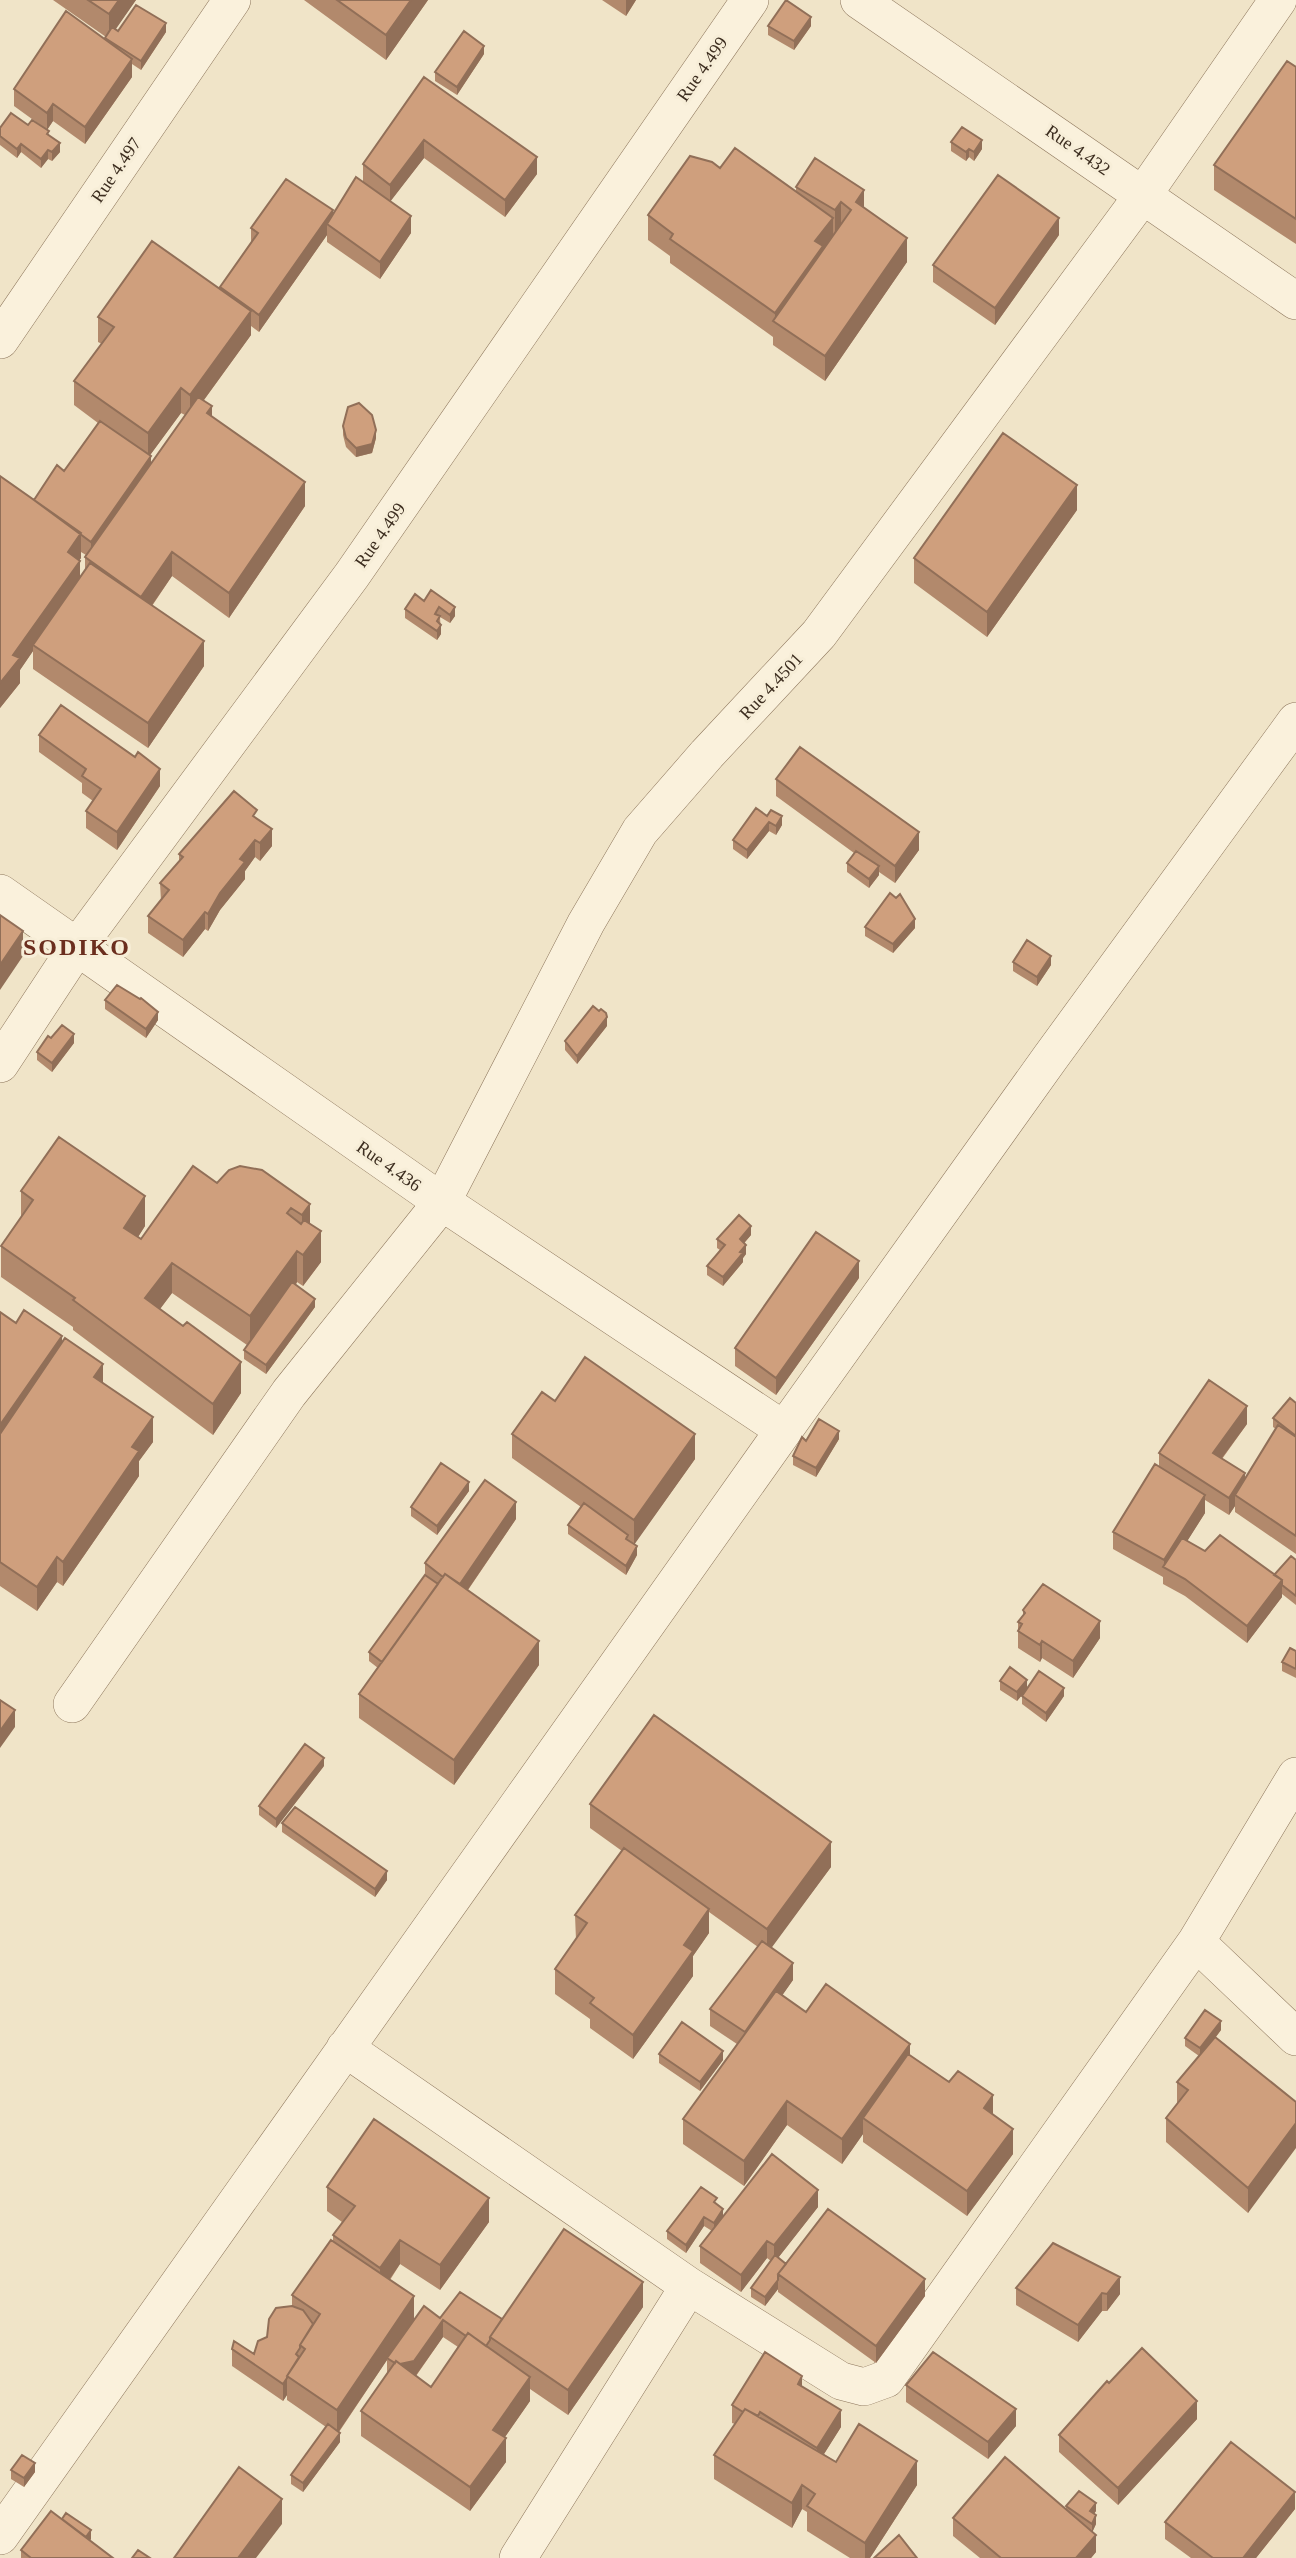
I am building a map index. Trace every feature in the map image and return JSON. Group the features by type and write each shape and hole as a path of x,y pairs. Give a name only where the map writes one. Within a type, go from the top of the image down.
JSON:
{"street":[{"name":"Rue 4.497","path":"0,340 232,0"},
{"name":"Rue 4.499","path":"0,1064 77,947 352,575 750,0"},
{"name":"Rue 4.432","path":"859,0 1296,301"},
{"name":"Rue 4.4501","path":"72,1704 289,1393 442,1202 586,923 640,831 706,754 819,634 1143,195 1278,0"},
{"path":"0,2536 784,1430 1050,1058 1296,721"},
{"name":"Rue 4.436","path":"0,893 442,1202 784,1430"},
{"path":"345,2048 689,2286 841,2381 864,2387 886,2379 1196,1942 1296,1776"},
{"path":"1196,1942 1296,2037"},
{"path":"518,2558 689,2286"}],"building":[{"path":"88,0 119,0 109,14"},
{"path":"337,0 411,0 386,35"},
{"path":"786,0 811,17 794,41 768,26"},
{"path":"136,5 166,23 141,61 105,38 112,27 118,31"},
{"path":"66,11 132,59 85,127 53,104 47,113 14,89"},
{"path":"464,31 484,46 457,87 435,72"},
{"path":"1287,61 1296,67 1296,219 1214,165"},
{"path":"424,77 537,157 505,200 424,140 390,185 363,164"},
{"path":"11,113 28,125 32,120 49,131 47,134 60,143 52,152 48,150 41,159 21,144 17,149 0,136 0,128"},
{"path":"962,127 982,140 974,152 969,149 966,152 951,142"},
{"path":"735,148 833,218 815,241 823,246 775,313 670,239 673,234 648,215 690,156 712,162 720,168"},
{"path":"815,158 864,190 856,202 907,238 825,356 773,321 851,210 841,202 835,210 796,187"},
{"path":"998,175 1059,218 995,308 933,265"},
{"path":"356,177 411,216 380,262 327,224"},
{"path":"286,179 333,210 259,315 220,287 258,233 251,228"},
{"path":"152,241 251,311 190,395 181,388 148,433 74,381 114,327 98,317"},
{"path":"198,397 212,406 207,413 305,482 229,593 172,552 141,597 85,557"},
{"path":"359,403 372,415 376,430 372,444 356,448 346,438 343,426 348,407"},
{"path":"100,421 151,456 91,542 34,500 57,465 64,471"},
{"path":"1003,433 1077,485 987,612 914,558"},
{"path":"0,476 81,533 68,552 80,561 13,655 20,658 0,683"},
{"path":"90,563 204,641 148,723 33,645"},
{"path":"431,590 455,607 450,615 439,607 435,614 440,616 437,621 441,625 437,631 405,609 415,594 424,601"},
{"path":"61,705 135,757 138,752 160,769 117,832 86,811 101,789 82,776 86,769 39,735"},
{"path":"800,747 919,832 895,866 776,779"},
{"path":"234,791 257,810 253,816 272,829 260,843 255,840 240,859 245,862 220,893 208,914 205,912 183,940 148,916 169,890 160,883 183,857 179,854"},
{"path":"756,808 767,816 771,810 782,816 776,826 769,822 747,850 733,840"},
{"path":"856,851 879,866 869,879 847,863"},
{"path":"890,893 896,898 900,894 915,919 893,944 865,927"},
{"path":"0,915 23,931 0,965"},
{"path":"1027,940 1051,956 1037,977 1013,962"},
{"path":"117,985 141,998 158,1012 146,1029 105,1000"},
{"path":"593,1006 599,1011 601,1009 607,1017 577,1056 565,1041"},
{"path":"62,1025 74,1034 52,1063 37,1052 48,1036 51,1038"},
{"path":"59,1137 145,1196 124,1228 141,1239 193,1166 217,1183 229,1170 240,1166 262,1170 310,1204 302,1215 291,1208 287,1213 301,1224 304,1220 321,1231 303,1255 297,1251 250,1316 172,1263 145,1298 183,1326 187,1322 241,1362 213,1404 73,1300 75,1298 1,1246 33,1200 21,1191"},
{"path":"739,1215 751,1226 740,1239 746,1245 740,1252 743,1253 723,1277 707,1266 725,1245 717,1239"},
{"path":"816,1232 859,1261 776,1378 735,1348"},
{"path":"292,1282 315,1299 266,1365 244,1350"},
{"path":"24,1310 62,1336 0,1425 0,1312 16,1323"},
{"path":"65,1338 103,1364 94,1377 153,1417 132,1447 139,1451 63,1562 57,1557 37,1587 0,1562 0,1434"},
{"path":"585,1357 695,1434 634,1520 512,1434 542,1392 555,1401"},
{"path":"1209,1380 1247,1406 1213,1453 1245,1473 1229,1498 1159,1453"},
{"path":"1290,1398 1296,1403 1296,1436 1273,1418"},
{"path":"819,1419 839,1431 816,1468 793,1456 802,1437 806,1441"},
{"path":"1278,1425 1296,1437 1296,1536 1235,1495"},
{"path":"441,1463 469,1482 437,1526 411,1507"},
{"path":"1155,1464 1205,1495 1164,1560 1113,1532"},
{"path":"485,1480 516,1502 460,1584 445,1574 443,1577 425,1563"},
{"path":"584,1503 628,1535 626,1539 637,1546 626,1566 568,1525"},
{"path":"1220,1535 1282,1580 1247,1626 1185,1579 1163,1567 1182,1538 1205,1551"},
{"path":"1291,1556 1296,1560 1296,1596 1274,1575"},
{"path":"445,1574 539,1641 454,1760 359,1694"},
{"path":"425,1575 438,1584 382,1662 369,1652"},
{"path":"1043,1584 1100,1621 1073,1661 1042,1641 1040,1645 1018,1631 1022,1624 1018,1622 1025,1613 1023,1610"},
{"path":"1290,1648 1296,1651 1296,1669 1282,1662"},
{"path":"1010,1667 1027,1680 1017,1692 1000,1681"},
{"path":"1039,1671 1064,1688 1046,1713 1022,1696"},
{"path":"0,1700 15,1710 0,1731"},
{"path":"654,1715 831,1842 767,1929 590,1804"},
{"path":"305,1744 324,1758 276,1819 259,1806"},
{"path":"295,1807 387,1871 375,1889 282,1823"},
{"path":"624,1848 709,1909 684,1945 693,1951 633,2035 590,2003 594,1998 555,1969 587,1923 575,1915"},
{"path":"762,1941 793,1963 745,2032 710,2009"},
{"path":"826,1984 910,2044 842,2139 787,2101 744,2161 683,2119 776,1991 806,2012"},
{"path":"1205,2010 1221,2021 1200,2048 1185,2038"},
{"path":"682,2022 723,2051 700,2082 659,2054"},
{"path":"1215,2037 1296,2102 1296,2123 1248,2188 1166,2118 1188,2090 1177,2082"},
{"path":"908,2054 949,2082 958,2071 993,2095 984,2108 1013,2129 967,2191 863,2118"},
{"path":"374,2119 489,2198 440,2265 400,2240 380,2268 333,2235 355,2206 327,2187"},
{"path":"772,2154 818,2190 774,2245 767,2241 741,2275 700,2246"},
{"path":"701,2187 717,2198 714,2202 723,2209 714,2223 704,2217 686,2245 667,2231"},
{"path":"828,2209 925,2279 876,2346 778,2274"},
{"path":"564,2229 643,2282 568,2390 490,2337"},
{"path":"331,2240 414,2296 337,2410 287,2376 305,2349 300,2345 320,2314 292,2295"},
{"path":"1053,2243 1120,2277 1107,2294 1102,2293 1078,2325 1016,2288"},
{"path":"775,2255 786,2264 765,2297 751,2288"},
{"path":"460,2292 502,2319 486,2346 443,2320 414,2361 400,2364 387,2358 424,2306 440,2318"},
{"path":"292,2306 303,2310 313,2324 296,2354 299,2357 283,2384 232,2349 234,2341 254,2354 258,2341 267,2337 269,2319 276,2308"},
{"path":"468,2333 530,2377 493,2430 506,2438 470,2487 361,2411 396,2361 431,2387"},
{"path":"1142,2348 1197,2401 1118,2488 1059,2435 1107,2381 1109,2383"},
{"path":"765,2352 802,2376 798,2384 841,2410 817,2448 760,2412 758,2416 745,2409 743,2412 732,2405"},
{"path":"933,2352 1016,2409 988,2442 906,2385"},
{"path":"745,2409 836,2462 859,2424 917,2461 865,2543 807,2506 815,2494 802,2485 792,2503 714,2455"},
{"path":"328,2424 340,2433 303,2483 291,2475"},
{"path":"1231,2442 1295,2492 1243,2558 1213,2558 1165,2522"},
{"path":"22,2455 35,2463 24,2478 11,2470"},
{"path":"1005,2457 1096,2535 1076,2558 1001,2558 953,2518"},
{"path":"239,2467 282,2499 238,2558 174,2558"},
{"path":"1079,2491 1096,2503 1090,2511 1096,2515 1092,2524 1066,2506"},
{"path":"51,2511 113,2558 31,2558 21,2550"},
{"path":"66,2513 91,2530 86,2537 62,2519"},
{"path":"899,2535 917,2558 874,2558"},
{"path":"138,2550 150,2558 132,2558"}],"district":[{"name":"SODIKO","path":"77,947"}]}
